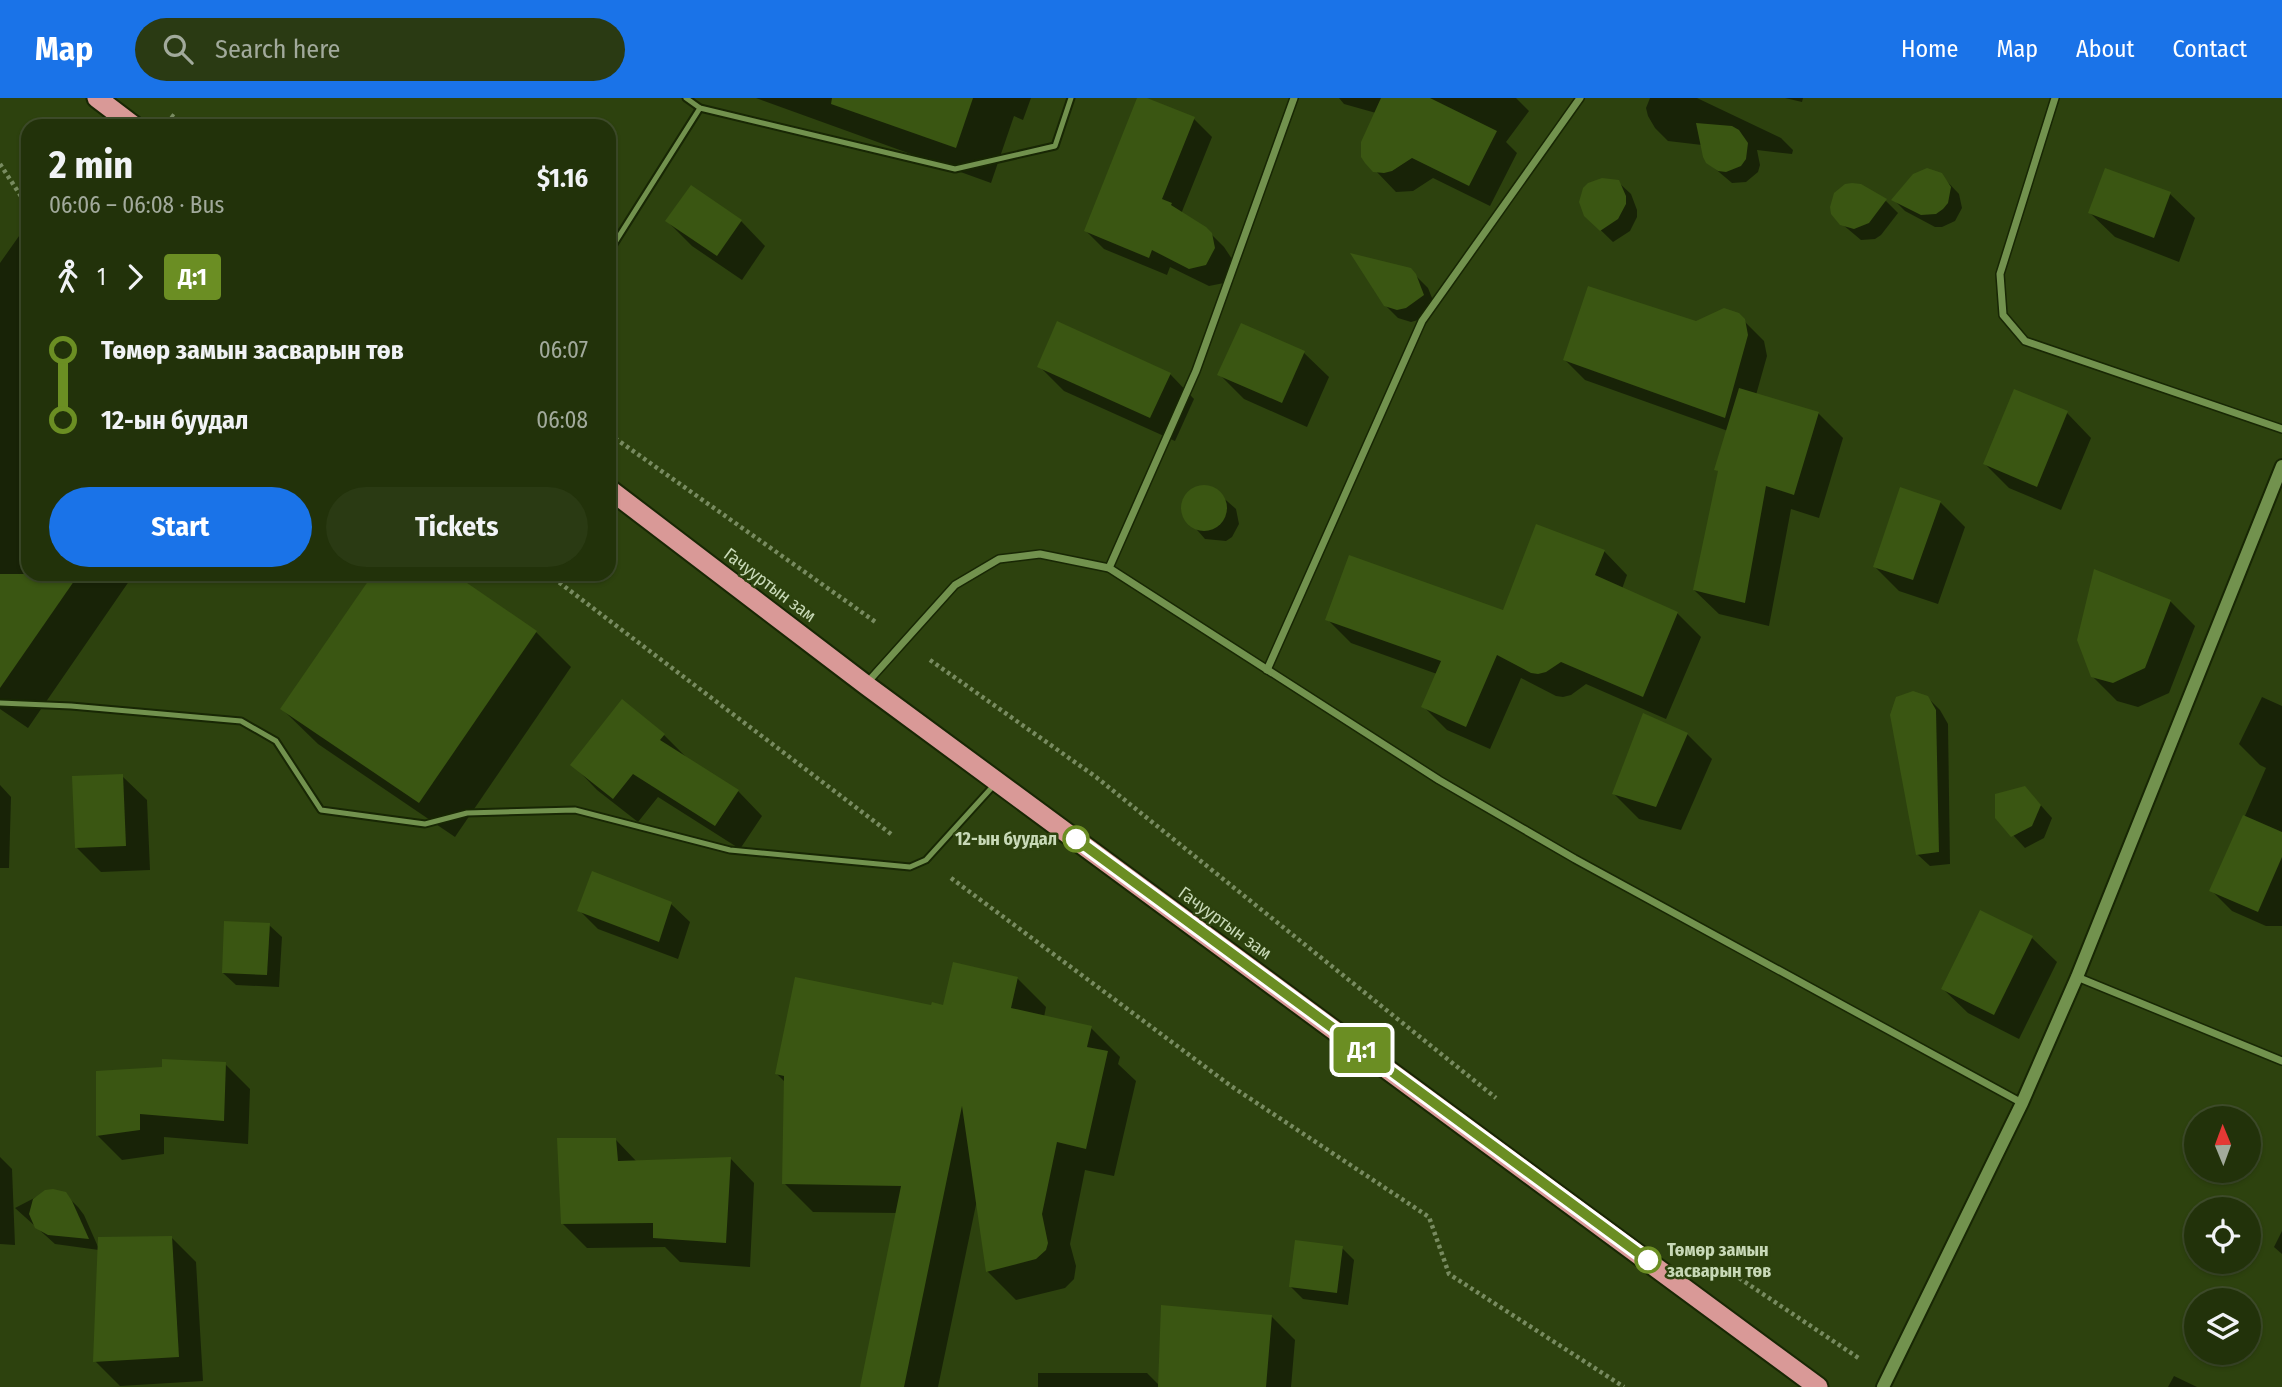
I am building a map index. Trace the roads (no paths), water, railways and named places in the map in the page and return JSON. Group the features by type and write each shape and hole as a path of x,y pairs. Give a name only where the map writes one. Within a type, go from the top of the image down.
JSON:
{"highway":[{"path":"97,98 125,119"},
{"name":"Гачууртын зам","path":"616,494 866,685 1818,1387"}],"street":[{"path":"1109,568 1196,371 1294,98"},
{"path":"1267,670 1422,321 1580,98"},
{"path":"2055,98 2000,274 2003,314 2025,341 2282,429"},
{"path":"1885,1382 2022,1103 2077,977 2282,466"},
{"path":"866,685 955,585 999,559 1040,554 1109,568 1439,780 1574,859 2022,1103"},
{"path":"2077,977 2282,1061"}],"lane":[{"path":"686,98 700,108 955,169 1055,146 1071,98"},
{"path":"616,241 700,108"},
{"path":"0,703 71,706 241,721 276,741 321,810 425,824 467,813 575,810 730,850 910,867 926,860 997,782"}],"place":[{"name":"12-ын буудал","path":"1076,839"},
{"name":"Төмөр замын засварын төв","path":"1648,1260"}]}
